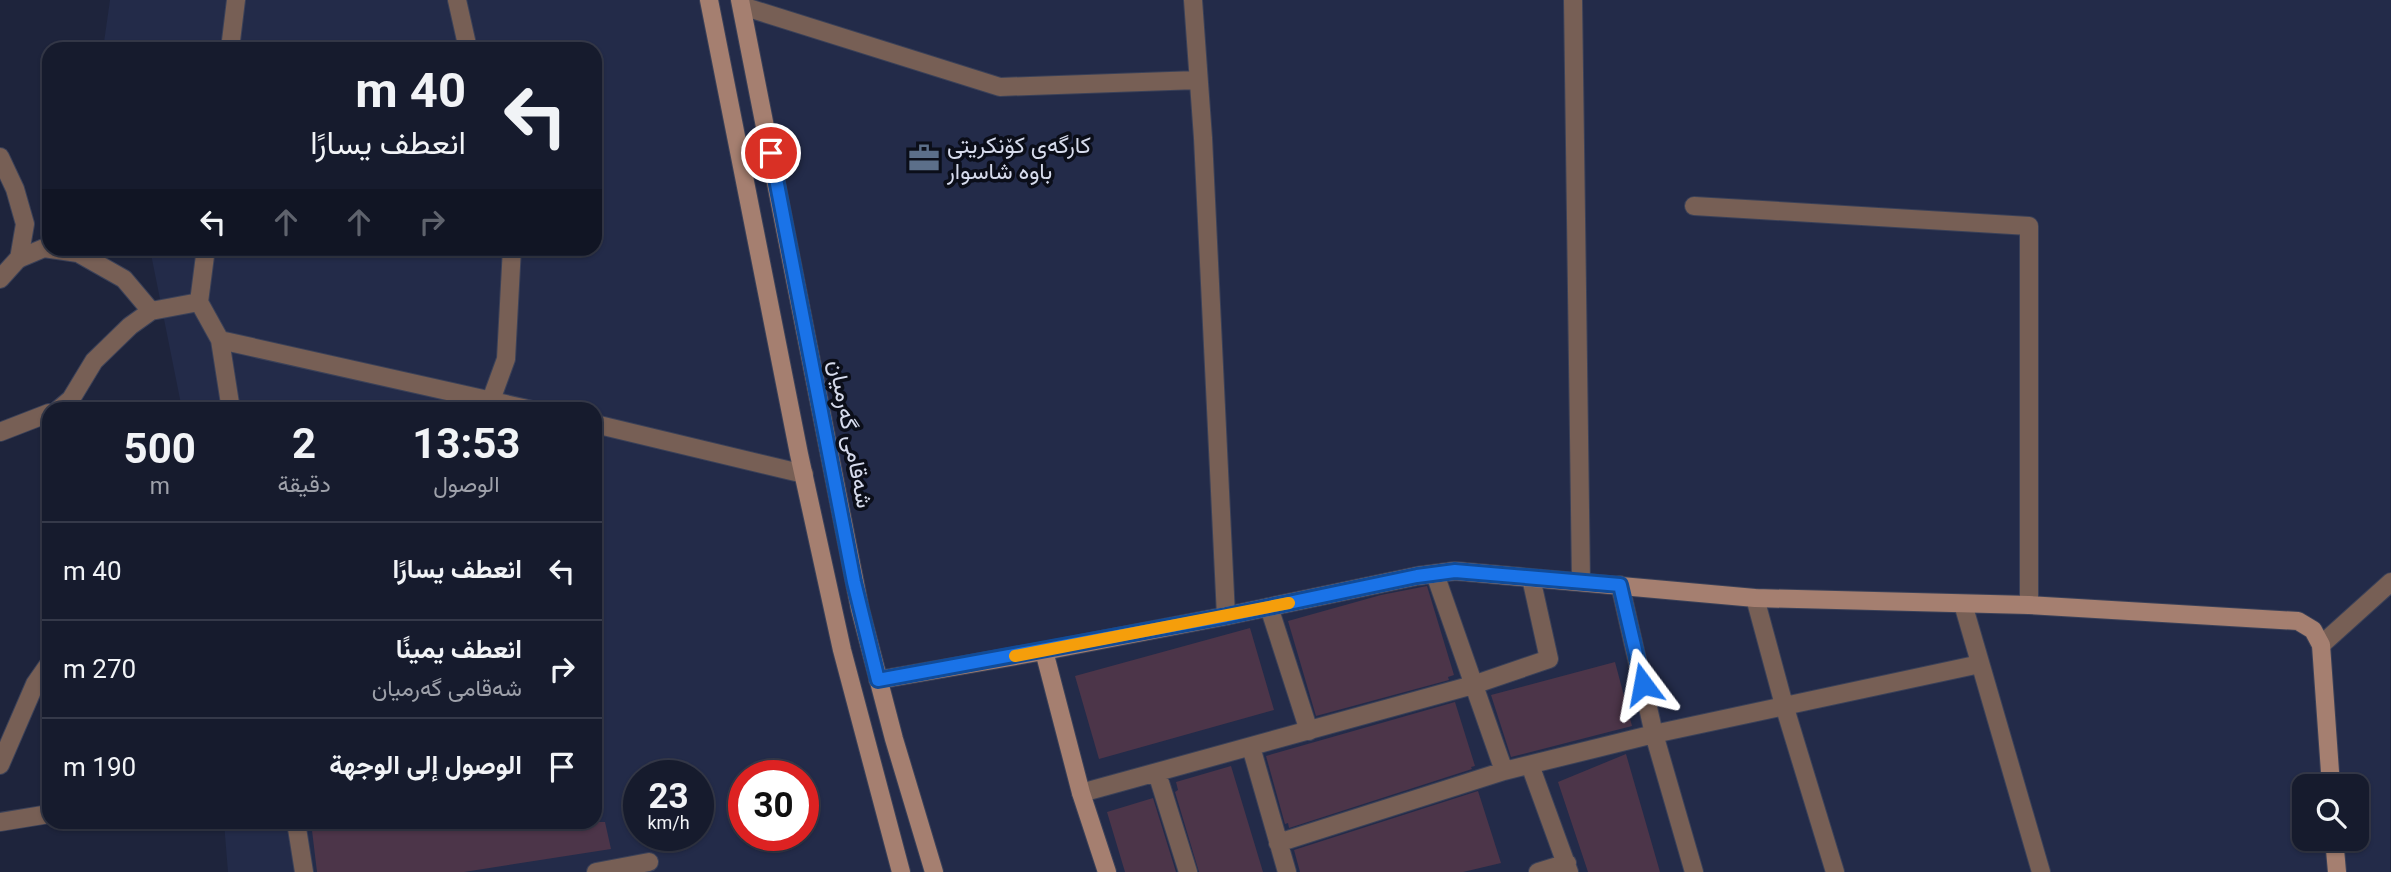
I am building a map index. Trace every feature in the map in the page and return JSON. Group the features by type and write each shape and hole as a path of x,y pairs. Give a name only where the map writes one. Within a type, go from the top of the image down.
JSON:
{"street":[{"path":"231,42 236,0"},
{"path":"457,0 466,42"},
{"path":"709,0 842,650 901,872"},
{"path":"1193,0 1203,138 1226,616"},
{"path":"1573,0 1581,582"},
{"path":"741,3 1000,88 1198,80"},
{"name":"شەقامی گەرمیان","path":"741,3 854,582 878,680 934,872"},
{"path":"0,157 15,189 25,224 19,259"},
{"path":"1694,206 2029,226 2029,606"},
{"path":"0,279 19,259 42,249"},
{"path":"83,256 124,279 151,311"},
{"path":"205,256 199,302 219,340 230,402"},
{"path":"491,400 506,359 512,256"},
{"path":"71,402 94,361 130,326 151,311 199,302"},
{"path":"219,340 499,402"},
{"path":"0,432 42,416"},
{"path":"602,426 804,474"},
{"path":"878,680 1044,651 1455,571 1755,598 2029,606 2298,621 2313,630 2321,645 2330,774"},
{"path":"1435,574 1504,771"},
{"path":"1081,793 1474,685 1549,659 1531,578"},
{"path":"2321,645 2391,582"},
{"path":"1620,585 1654,734 1694,872"},
{"path":"1755,598 1833,871"},
{"path":"1963,604 2041,872"},
{"path":"1269,607 1309,731"},
{"path":"1044,651 1081,793 1107,872"},
{"path":"1278,843 1504,771 1654,734 1980,664"},
{"path":"0,765 35,684 42,674"},
{"path":"1251,747 1287,872"},
{"path":"1530,765 1568,868 1538,872"},
{"path":"1157,773 1188,872"},
{"path":"0,822 42,815"},
{"path":"297,829 304,872"},
{"path":"2335,851 2337,872"},
{"path":"596,872 649,862"}],"shaded area":[{"path":"110,0 2391,0 2390,872 228,872 224,829 602,829 602,402 181,402 151,256 602,256 602,42 104,42"}],"building":[{"path":"1427,586 1454,675 1448,677 1449,680 1316,716 1288,621 1381,595"},
{"path":"1250,628 1274,710 1099,759 1075,676"},
{"path":"1615,662 1632,726 1511,757 1491,695"},
{"path":"1455,702 1475,766 1471,767 1472,769 1289,828 1288,823 1285,824 1266,756"},
{"path":"1626,754 1660,872 1588,872 1558,782"},
{"path":"1231,766 1263,872 1199,872 1175,792 1178,790 1176,782"},
{"path":"1478,791 1501,863 1463,872 1300,872 1294,850"},
{"path":"1153,798 1176,872 1125,872 1107,812"},
{"path":"602,822 605,822 611,849 464,872 317,872 312,829 602,829"}],"slow traffic":[{"path":"1015,656 1289,603"}],"place":[{"name":"کارگەی کۆنکریتی باوە شاسوار","path":"924,158"}],"route":[{"path":"771,153 854,582 878,680 1044,651 1417,576 1455,571 1620,585 1643,684"}]}
